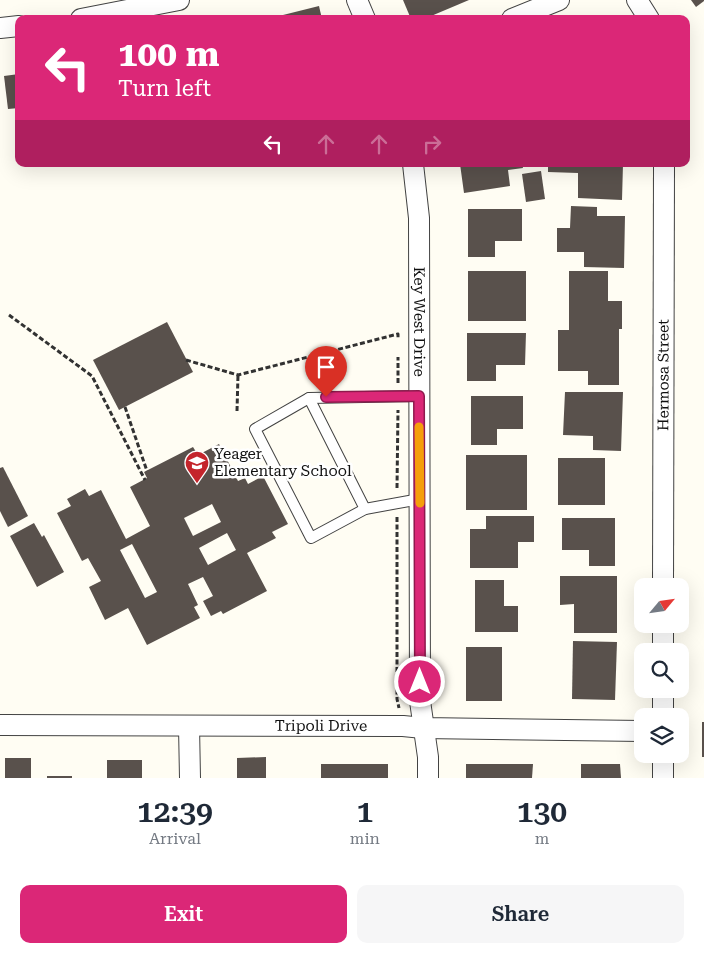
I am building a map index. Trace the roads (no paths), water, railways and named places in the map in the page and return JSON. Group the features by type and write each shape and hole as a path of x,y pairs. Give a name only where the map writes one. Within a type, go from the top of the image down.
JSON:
{"street":[{"path":"101,15 178,0"},
{"path":"357,0 363,15"},
{"path":"522,15 559,0"},
{"path":"637,0 646,15"},
{"path":"0,28 15,26"},
{"name":"Key West Drive","path":"412,167 419,218 420,701 428,757 428,778"},
{"name":"Hermosa Street","path":"663,578 664,167"},
{"name":"Tripoli Drive","path":"0,725 403,726 423,728 634,731"},
{"path":"189,726 190,778"},
{"path":"663,763 663,778"}],"lane":[{"path":"419,396 309,398 255,429 311,538 365,509 420,499"},
{"path":"309,398 365,509"}],"place":[{"name":"Yeager Elementary School","path":"197,484"}]}
